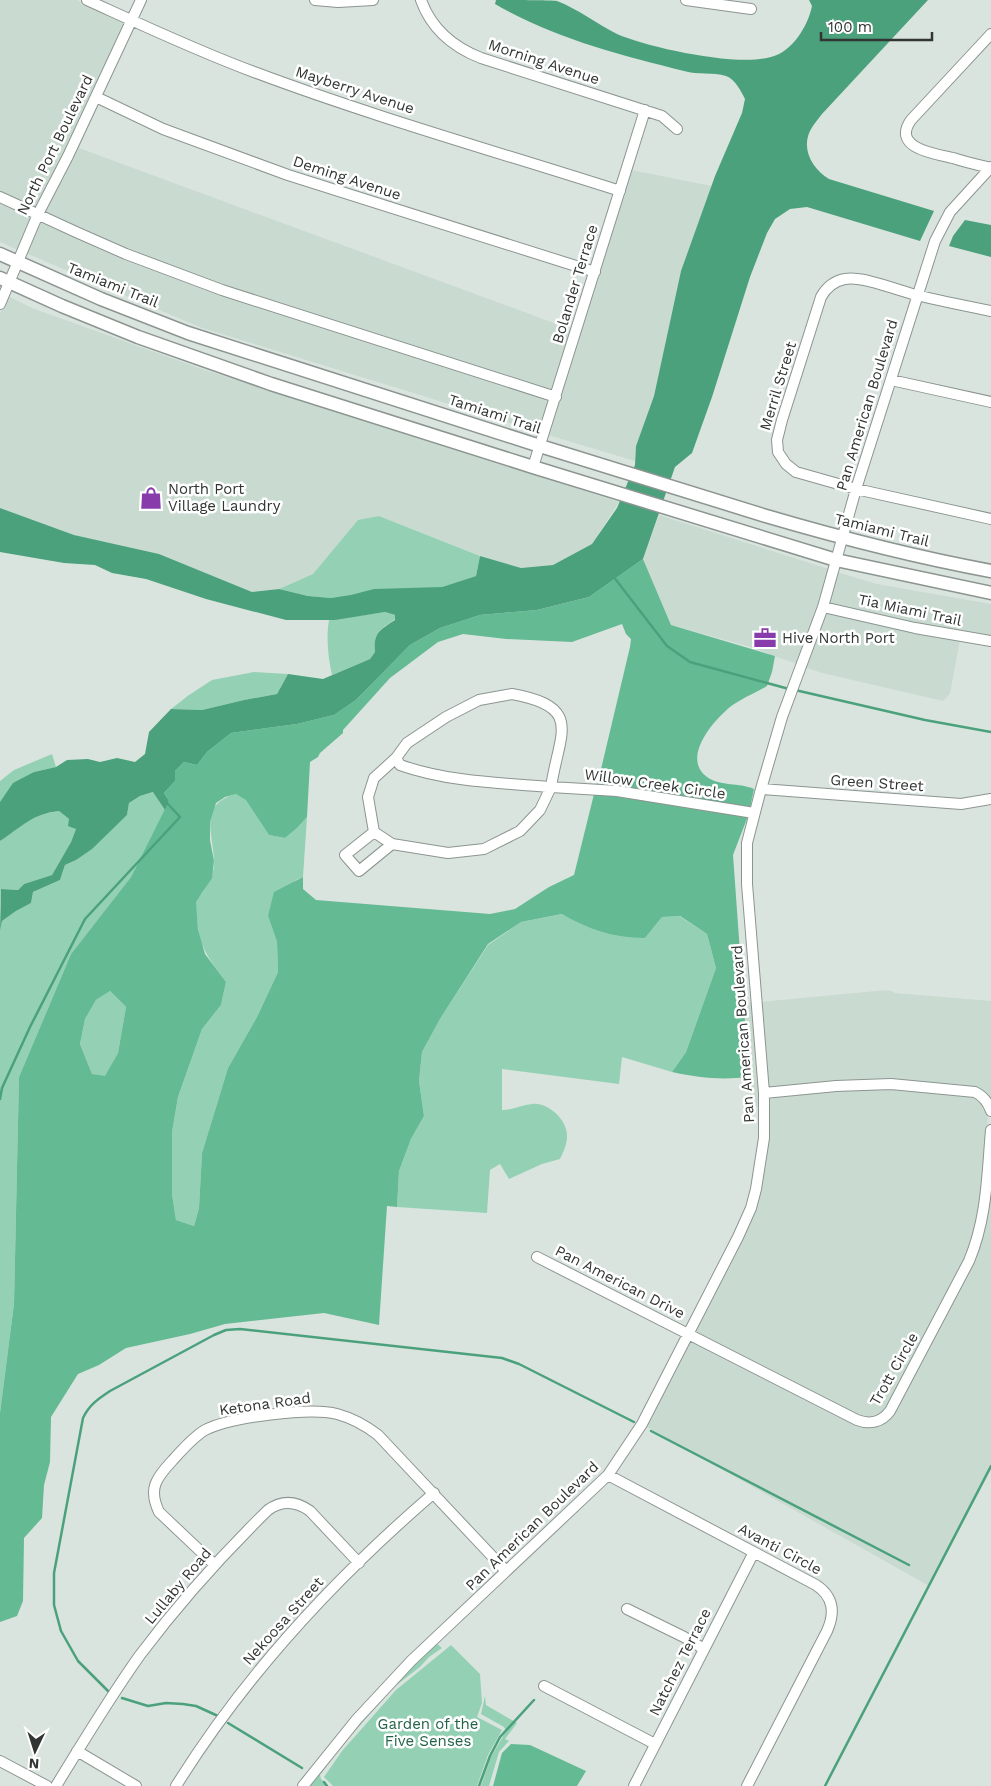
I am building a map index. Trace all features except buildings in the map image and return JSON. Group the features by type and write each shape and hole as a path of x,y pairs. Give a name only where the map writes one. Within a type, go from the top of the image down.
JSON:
{"main road":[{"name":"Tamiami Trail","path":"0,254 101,299 188,333 540,446 842,538 991,571"},
{"path":"5,280 95,320 179,353 533,467 836,560 991,593"}],"street":[{"name":"Mayberry Avenue","path":"87,0 216,57 290,85 620,190"},
{"name":"North Port Boulevard","path":"0,304 5,280 18,262 38,214 68,156 141,0"},
{"path":"315,0 338,2 372,0"},
{"name":"Morning Avenue","path":"421,0 429,17 439,31 454,44 471,54 645,110 667,119 677,129"},
{"path":"686,0 751,9"},
{"path":"991,34 910,120 906,131 909,142 921,150 991,167"},
{"name":"Deming Avenue","path":"96,97 179,135 288,176 595,272"},
{"name":"Bolander Terrace","path":"533,467 645,110"},
{"name":"Pan American Boulevard","path":"303,1786 334,1746 383,1690 608,1475 642,1424 738,1237 750,1208 761,1165 764,1138 764,1093 746,864 748,835 796,678 823,607 856,490 935,241 945,221 960,201 991,167"},
{"path":"0,197 126,254 222,290 556,397"},
{"name":"Merril Street","path":"991,311 917,295 860,279 844,279 831,285 821,297 778,432 777,446 778,452 786,464 802,475 856,490 991,519"},
{"path":"891,380 991,402"},
{"name":"Tia Miami Trail","path":"823,607 915,628 991,641"},
{"path":"512,694 534,698 550,706 560,717 562,729 559,753 551,786 540,810 520,831 484,849 448,853 392,844 374,832 368,797 374,778 396,758 408,743 446,717 479,700 512,694"},
{"name":"Willow Creek Circle","path":"396,758 400,765 417,771 463,779 617,791 754,813"},
{"name":"Green Street","path":"761,789 961,804 991,799"},
{"path":"374,832 345,855 359,871 392,844"},
{"path":"764,1093 861,1085 907,1086 975,1092 983,1097 991,1111"},
{"name":"Trott Circle","path":"689,1334 857,1420 869,1423 881,1420 890,1411 904,1386 976,1246 985,1206 991,1130"},
{"name":"Pan American Drive","path":"537,1257 689,1334"},
{"name":"Ketona Road","path":"215,1565 162,1516 155,1504 154,1491 158,1475 190,1442 204,1431 222,1423 309,1411 345,1416 362,1424 378,1435 506,1571"},
{"name":"Avanti Circle","path":"608,1475 822,1588 829,1598 832,1612 827,1631 747,1786"},
{"name":"Nekoosa Street","path":"176,1786 202,1744 252,1678 294,1628 359,1563 434,1493"},
{"name":"Lullaby Road","path":"56,1786 108,1701 141,1655 196,1586 268,1510 287,1502 304,1506 359,1563"},
{"name":"Natchez Terrace","path":"634,1786 754,1552"},
{"path":"627,1609 704,1649"},
{"path":"544,1686 655,1744"},
{"path":"77,1751 136,1786"},
{"path":"0,1761 47,1786"}],"shaded area":[{"path":"0,0 77,0 126,23 36,209 0,192"},
{"path":"496,0 557,1 617,34 631,39 671,50 738,60 771,57 786,50 798,37 807,22 812,6 809,0 928,0 822,114 810,131 807,145 810,158 818,170 829,179 934,211 920,241 807,207 790,209 775,219 767,233 750,277 692,453 675,467 643,559 589,597 537,610 480,615 440,628 410,645 356,700 334,715 297,724 231,733 207,752 197,765 184,762 175,771 175,781 164,793 169,801 165,810 153,792 140,796 129,803 127,815 92,849 65,865 60,880 33,892 31,903 2,921 0,931 1,889 18,890 24,884 52,875 71,842 76,829 68,826 69,819 59,811 34,818 0,841 0,802 13,783 34,772 56,767 67,760 88,759 100,762 117,758 135,762 145,754 149,732 171,709 202,710 277,694 288,674 323,679 370,659 375,652 376,636 395,620 395,615 385,612 335,620 286,620 206,599 146,579 112,573 95,565 64,563 0,552 0,508 74,535 159,554 252,592 279,589 308,596 331,598 374,589 442,587 476,576 480,556 521,568 553,565 592,544 617,508 635,465 636,446 654,396 681,271 715,176 742,113 745,99 735,82 726,76 684,71 587,44 540,27 517,16 495,4"},
{"path":"98,102 79,148 573,330 554,392 223,286 127,250 43,212"},
{"path":"631,170 712,186 681,271 654,396 636,446 635,461 548,435"},
{"path":"0,201 32,217 18,250 0,242"},
{"path":"40,220 125,258 220,294 551,400 540,432 202,328 100,285 26,253"},
{"path":"965,220 991,225 991,257 949,246 953,236"},
{"path":"8,296 32,308 202,369 619,502 592,544 553,565 521,568 491,560 379,516 331,554 313,574 279,589 252,592 159,554 74,535 0,508 0,313"},
{"path":"659,515 829,569 819,605 797,664 747,646 671,625 643,559"},
{"path":"643,559 671,625 775,656 767,686 739,701 723,713 708,730 698,750 697,760 700,769 707,777 718,782 754,789 750,808 597,786 630,647 631,639 626,634 622,624 572,642 506,639 463,634 438,642 390,678 343,730 343,733 320,753 318,757 310,762 307,817 285,838 269,835 246,800 236,794 225,797 216,803 210,822 210,840 214,861 212,878 196,902 198,929 205,954 226,982 221,1005 202,1029 178,1097 172,1132 172,1194 176,1220 194,1226 199,1208 202,1153 228,1068 257,1017 278,972 277,942 268,916 274,892 303,877 303,889 316,900 490,914 515,909 549,887 574,875 594,794 748,816 733,855 749,1077 711,1078 672,1072 686,1052 716,968 707,934 680,916 662,917 645,938 633,938 602,932 562,914 521,922 488,944 440,1019 422,1052 419,1081 424,1116 411,1139 399,1171 397,1207 387,1206 379,1325 324,1313 225,1324 126,1348 99,1365 78,1374 51,1417 50,1462 44,1485 42,1518 24,1538 23,1601 17,1616 0,1622 0,1413 14,1304 19,1077 71,954 131,877 169,801 164,793 175,781 175,771 184,762 197,765 207,752 231,733 297,724 334,715 356,700 410,645 440,628 480,615 537,610 589,597","holes":["110,991 126,1007 118,1053 105,1076 92,1074 80,1044 85,1019 96,1000"]},
{"path":"837,572 877,584 991,604 991,636 916,623 828,603"},
{"path":"825,612 960,640 950,694 943,701 822,673 804,667"},
{"path":"886,990 895,993 991,1001 991,1101 976,1088 967,1086 891,1080 767,1088 760,1002"},
{"path":"752,1002 760,1107 751,1106 744,1003"},
{"path":"891,1089 974,1096 980,1101 987,1111 988,1117 981,1205 979,1218 965,1260 885,1412 874,1418 864,1418 694,1332 760,1190 768,1139 768,1097 836,1091"},
{"path":"991,1180 991,1470 929,1586 645,1426 690,1340 876,1426 979,1247 987,1220"},
{"path":"511,1744 530,1745 586,1771 577,1786 493,1786 502,1753"}],"green space":[{"path":"379,516 480,556 476,576 442,587 331,598 308,596 279,589 313,574 358,520"},
{"path":"385,612 395,615 395,619 376,636 375,652 370,659 332,675 328,648 329,620"},
{"path":"254,672 288,674 277,694 202,710 171,709 212,680"},
{"path":"52,754 56,767 34,772 0,802 0,781 14,770"},
{"path":"154,792 165,810 131,877 71,954 19,1077 14,1304 0,1413 0,931 2,921 31,903 33,892 60,880 65,865 76,860 127,815 129,803 140,796"},
{"path":"236,794 246,799 269,835 285,838 307,817 303,877 296,880 268,916 277,942 278,972 257,1017 228,1068 202,1153 199,1208 194,1226 176,1220 172,1194 172,1132 178,1097 202,1029 221,1005 226,982 203,945 198,927 196,904 214,869 210,821 212,812 216,805 224,799"},
{"path":"59,811 69,819 76,829 71,842 52,875 24,884 18,890 1,889 0,906 0,841 36,815"},
{"path":"563,914 592,929 612,935 633,938 645,938 662,917 679,916 707,934 716,968 686,1052 672,1072 622,1057 619,1084 502,1069 502,1110 538,1104 550,1109 561,1119 567,1137 560,1159 542,1164 509,1179 500,1164 490,1170 487,1213 397,1207 399,1171 411,1139 424,1116 419,1081 422,1052 440,1019 488,945 521,922"},
{"path":"110,991 126,1007 118,1053 105,1077 92,1074 80,1044 85,1019 96,1000"},
{"path":"436,1643 442,1648 394,1687 340,1748 320,1775 321,1779 328,1786 308,1786 369,1713"},
{"name":"Garden of the Five Senses","path":"451,1645 480,1674 482,1703 477,1717 502,1730 488,1755 477,1786 333,1786 324,1777 342,1751 396,1690"},
{"path":"485,1696 486,1705 517,1723 505,1739 509,1741 499,1752 489,1786 481,1786 491,1757 506,1731 504,1727 481,1714"}],"waterway":[{"path":"613,576 667,646 690,662 789,689"},
{"path":"795,690 925,720 991,732"},
{"path":"0,1099 2,1088 30,1027 85,919 180,817 167,803"},
{"path":"110,1693 78,1661 61,1631 54,1605 54,1573 83,1418 91,1406 110,1391 214,1335 226,1330 240,1329 502,1358 519,1364 634,1422"},
{"path":"651,1431 909,1565"},
{"path":"825,1786 991,1466"},
{"path":"122,1698 148,1706 166,1703 196,1706 218,1716"},
{"path":"479,1786 490,1756 500,1737 534,1700"},
{"path":"228,1723 302,1768"},
{"path":"324,1782 327,1786"}],"place":[{"name":"North Port Village Laundry","path":"151,498"},
{"name":"Hive North Port","path":"765,638"}]}
